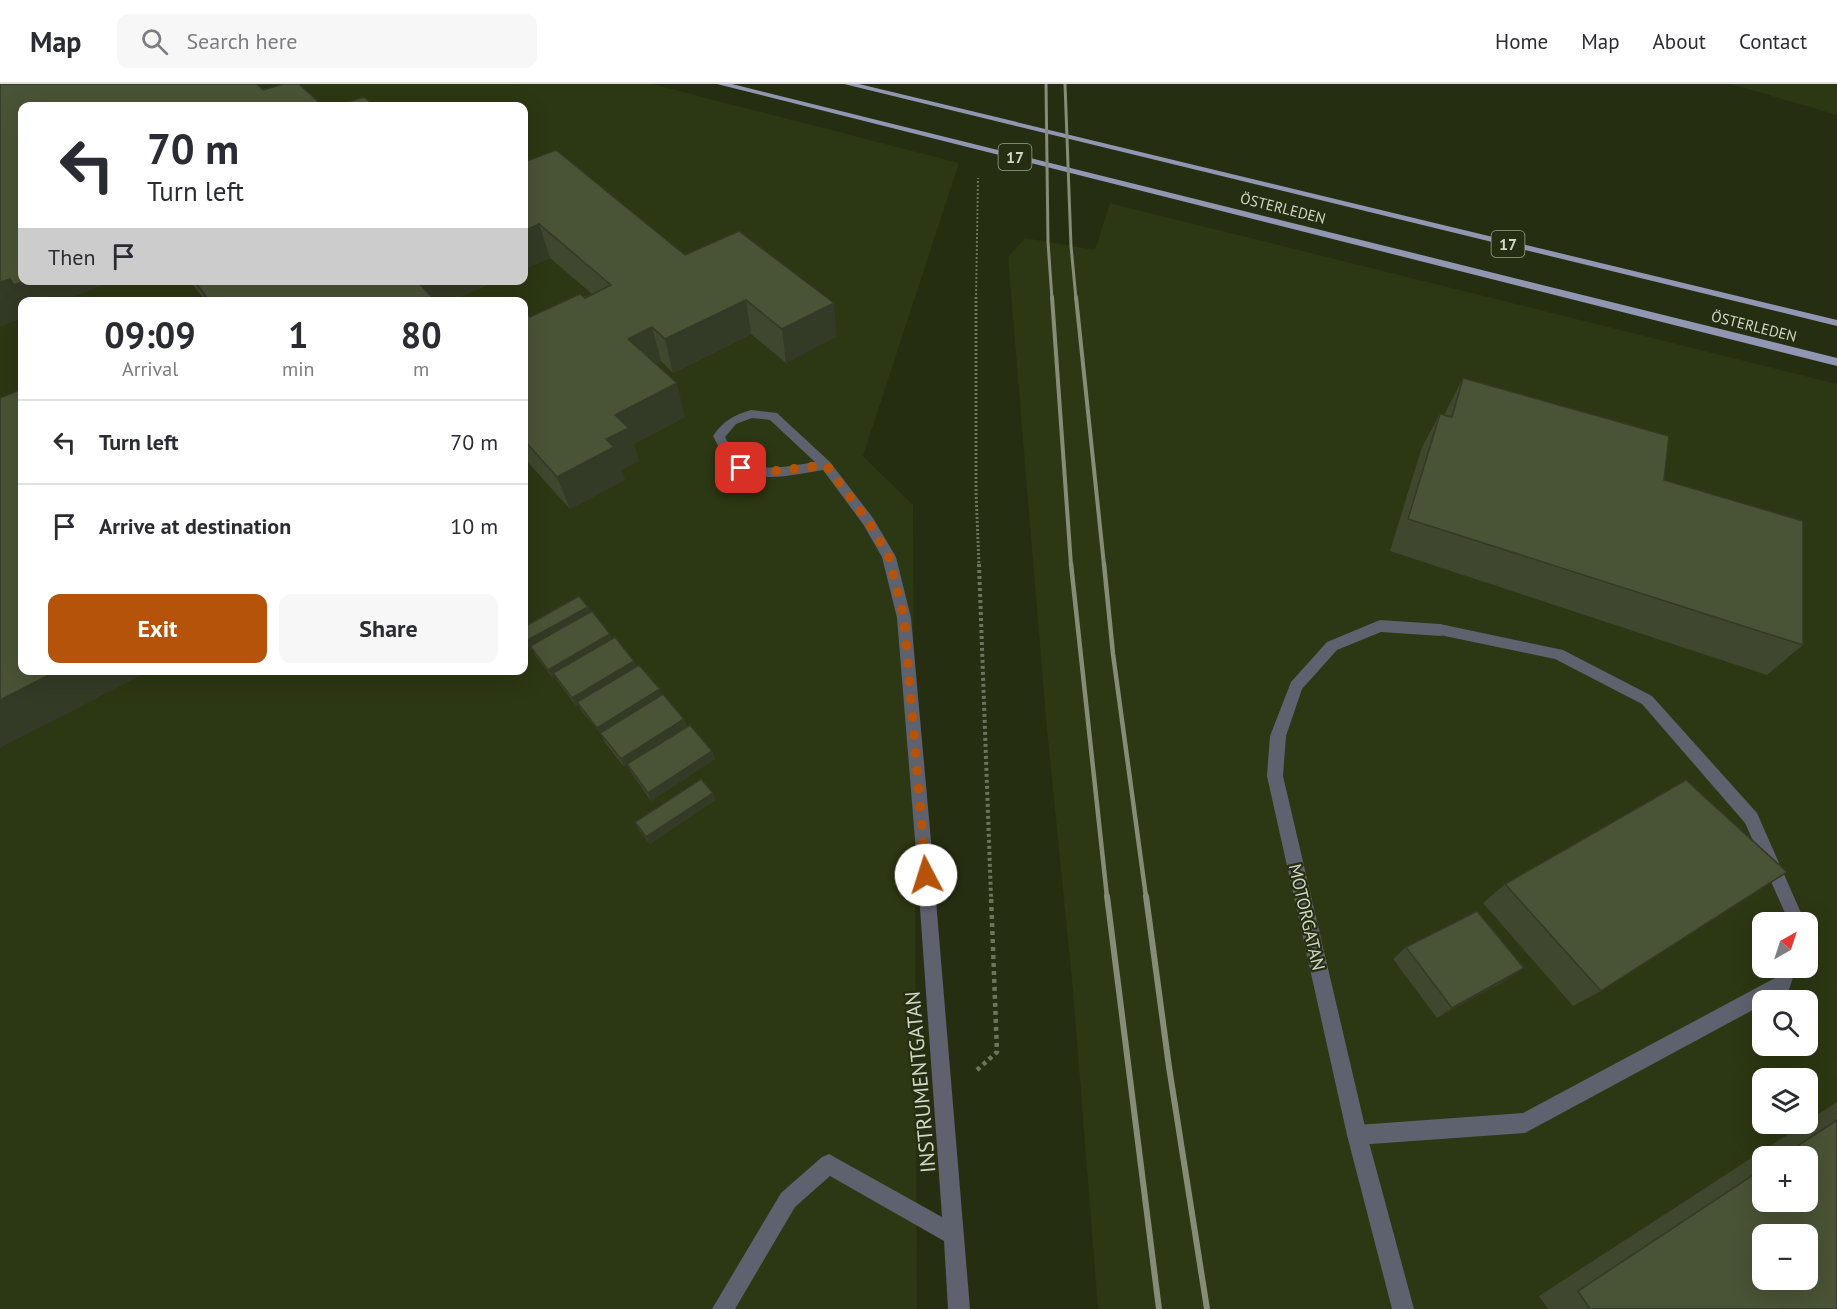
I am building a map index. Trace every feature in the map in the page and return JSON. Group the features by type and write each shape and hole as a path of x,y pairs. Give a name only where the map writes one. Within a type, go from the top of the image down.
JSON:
{"main road":[{"name":"ÖSTERLEDEN","path":"721,84 1837,362"},
{"name":"ÖSTERLEDEN","path":"848,84 1837,323"}],"street":[{"name":"INSTRUMENTGATAN","path":"826,465 761,473 741,468 725,452 719,436 732,421 741,417 751,414 773,416 826,465 868,521 889,557 904,618 955,1236 959,1309"},
{"name":"MOTORGATAN","path":"1403,1309 1357,1136 1275,776 1278,736 1296,686 1332,645 1380,626 1440,630 1558,654 1647,700 1751,818 1793,912"},
{"path":"1357,1136 1525,1123 1784,984 1785,978"},
{"path":"723,1309 788,1200 829,1164 955,1236"}],"path":[{"path":"944,1098 997,1052 976,492 976,220"}],"shaded area":[{"path":"0,84 652,84 959,163 863,456 913,505 917,1309 0,1309"},
{"path":"1731,84 1837,84 1837,115"},
{"path":"1110,203 1837,384 1837,1309 1098,1309 1073,991 1046,719 1008,257 1025,238 1095,250"}],"building":[{"path":"0,84 257,84 263,90 283,84 299,84 319,102 18,102 18,283 14,285 10,279 0,282"},
{"path":"364,97 370,102 347,102"},
{"path":"556,150 685,255 739,231 834,303 782,329 746,300 665,339 652,327 628,339 677,383 615,415 629,428 606,439 614,447 557,477 528,444 528,315 530,317 580,294 585,298 611,285 539,224 528,229 528,160"},
{"path":"198,285 421,285 432,297 206,297"},
{"path":"1463,378 1669,436 1664,480 1803,521 1803,645 1408,519 1440,414 1452,417"},
{"path":"18,391 18,675 49,675 0,700 0,398"},
{"path":"579,596 588,607 528,640 528,625"},
{"path":"592,611 610,634 548,670 530,646"},
{"path":"615,637 634,661 572,698 553,673"},
{"path":"639,665 660,689 597,728 577,702"},
{"path":"663,694 684,719 621,759 600,733"},
{"path":"690,725 712,751 648,793 627,764"},
{"path":"701,779 713,793 646,837 635,822"},
{"path":"1686,780 1787,872 1601,991 1505,884"},
{"path":"1477,911 1524,968 1452,1008 1406,947"},
{"path":"1837,1120 1837,1309 1590,1309 1578,1291 1752,1176 1752,1212 1818,1212 1818,1146 1797,1146"}],"railway":[{"path":"1046,84 1048,242 1052,299"},
{"path":"1065,84 1071,246 1076,299"},
{"path":"1052,297 1071,565"},
{"path":"1076,297 1104,565"},
{"path":"1071,564 1107,897"},
{"path":"1104,564 1113,654 1146,897"},
{"path":"1107,896 1159,1309"},
{"path":"1146,896 1169,1067 1207,1309"}],"route":[{"path":"741,468 761,473 826,465 868,521 889,557 904,618 926,875"}]}
